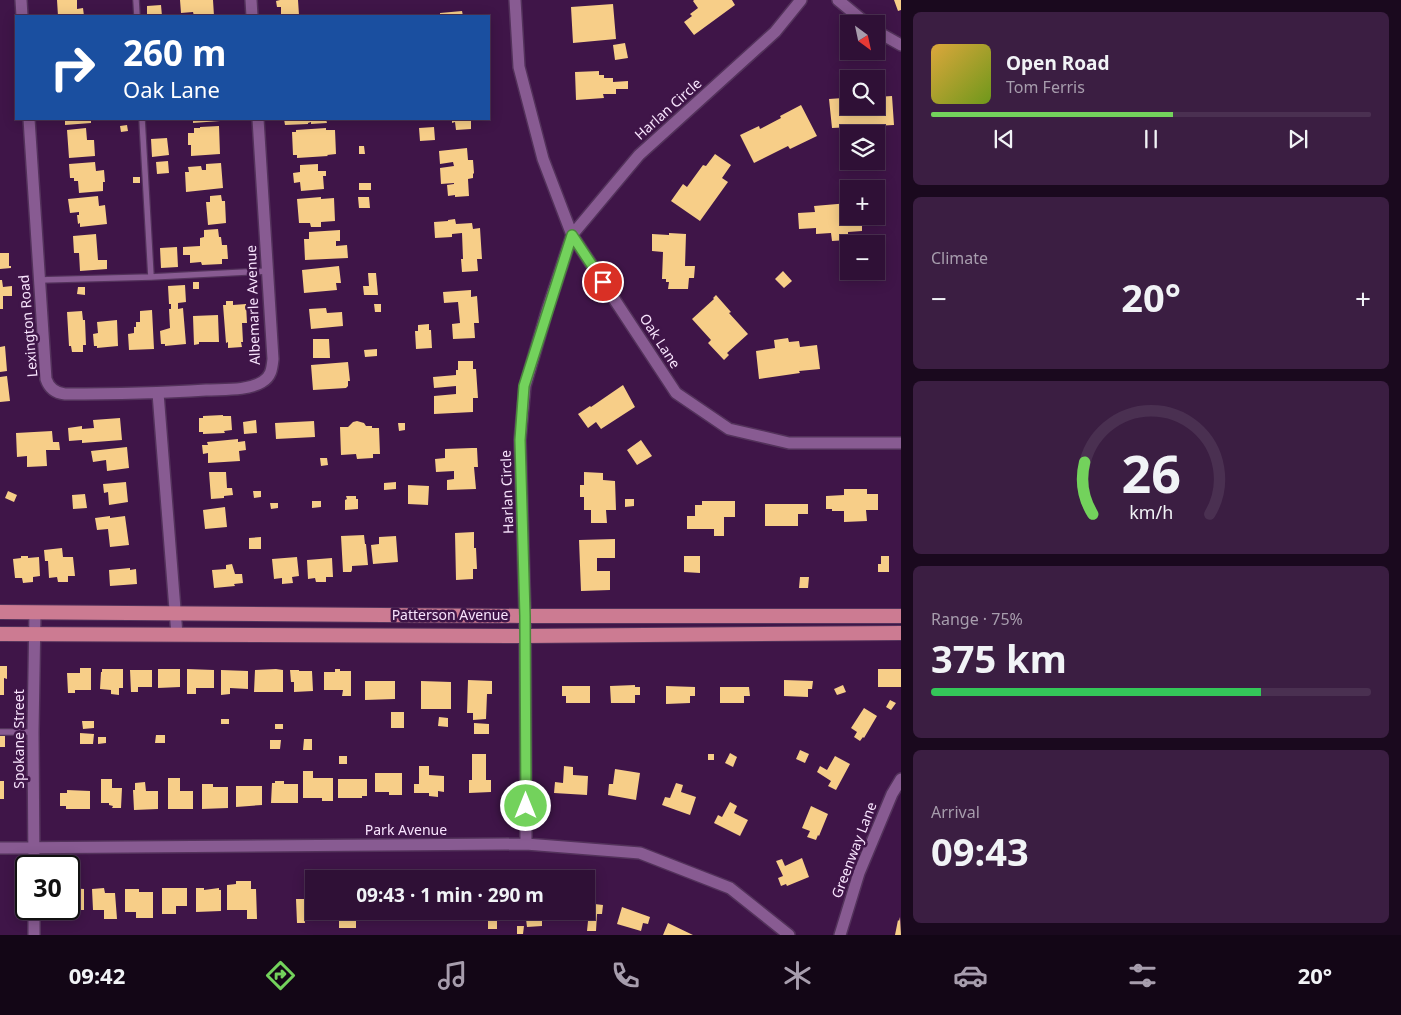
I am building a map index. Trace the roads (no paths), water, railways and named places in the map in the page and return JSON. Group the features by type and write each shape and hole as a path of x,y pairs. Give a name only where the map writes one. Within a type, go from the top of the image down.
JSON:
{"main road":[{"name":"Patterson Avenue","path":"0,612 525,616 901,616"},
{"name":"Patterson Avenue","path":"0,634 525,636 901,634"}],"street":[{"path":"21,0 22,15"},
{"path":"251,0 252,15"},
{"name":"Oak Lane","path":"515,0 522,76 543,159 572,235 676,393 729,429 789,443 901,443"},
{"name":"Harlan Circle","path":"526,844 525,616 520,440 524,386 572,235 639,156 775,32 802,0"},
{"path":"838,0 856,15"},
{"path":"885,37 901,45"},
{"name":"Lexington Road","path":"29,120 46,379 48,385 58,393 64,394 158,393"},
{"name":"Albemarle Avenue","path":"158,393 237,389 253,386 263,382 270,376 273,359 258,120"},
{"path":"158,393 177,635"},
{"name":"Spokane Street","path":"34,855 33,732 35,612"},
{"name":"Greenway Lane","path":"840,935 859,874 892,794 901,779"},
{"name":"Park Avenue","path":"0,848 526,844 640,853 730,888 789,935"},
{"path":"34,920 34,935"}],"lane":[{"path":"136,0 137,15"},
{"path":"142,120 151,277"},
{"path":"39,280 268,271"},
{"path":"0,732 33,732"}]}
